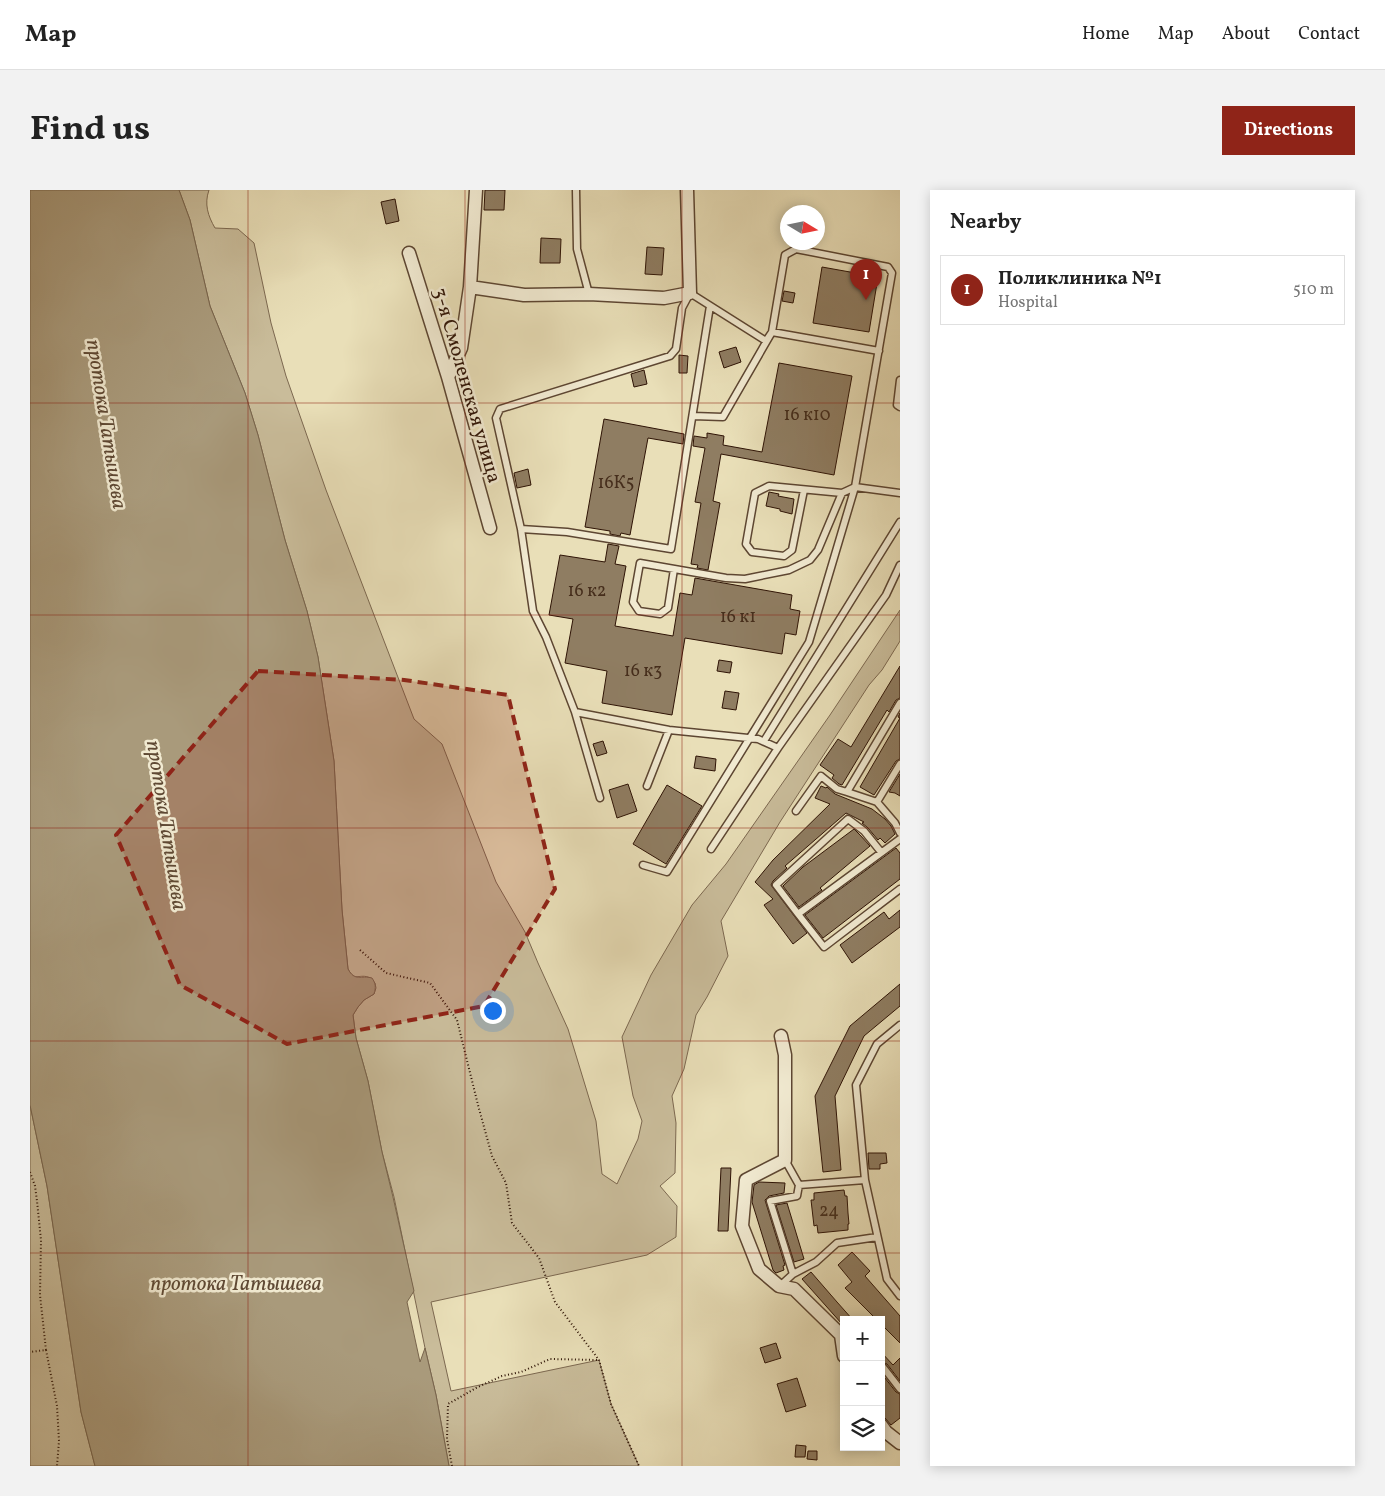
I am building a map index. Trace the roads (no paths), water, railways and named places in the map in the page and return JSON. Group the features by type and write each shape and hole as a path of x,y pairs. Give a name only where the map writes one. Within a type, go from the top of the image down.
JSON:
{"street":[{"path":"448,378 460,348 470,287 476,190"},
{"path":"470,287 524,296 589,294 664,298 690,293 687,190"},
{"name":"3-я Смоленская улица","path":"409,253 448,378 490,528"},
{"path":"781,1036 785,1055 785,1160 746,1180 742,1226 759,1269 779,1286 794,1289 840,1335"},
{"path":"885,1431 900,1443"}],"lane":[{"path":"576,190 577,249 589,294"},
{"path":"643,865 667,872 809,642 855,488 892,273 888,267 796,249 785,255 772,332 723,417 693,416"},
{"path":"600,798 575,712 546,637 533,611 521,529 496,418 500,410 670,356 676,349 682,308 690,293 766,341"},
{"path":"521,529 567,532 671,549 710,306"},
{"path":"772,332 879,350"},
{"path":"900,380 897,405 900,407"},
{"path":"804,490 792,550 784,556 752,552 746,544 755,493 769,486 842,493 855,488 900,493"},
{"path":"674,569 668,608 660,614 639,611 633,602 640,563 726,578 745,579 789,570 810,560 818,550 842,493"},
{"path":"764,741 900,522"},
{"path":"711,849 778,748 886,595 900,565"},
{"path":"848,792 900,703"},
{"path":"575,712 669,730 758,739 778,748"},
{"path":"647,786 669,730"},
{"path":"877,802 900,764"},
{"path":"796,811 821,776 837,788 877,802 895,823 900,833"},
{"path":"881,852 864,831 848,819 776,885 824,947 900,889"},
{"path":"798,914 900,839"},
{"path":"900,1025 877,1044 856,1085 864,1180 887,1279 900,1296"},
{"path":"785,1160 799,1185 797,1196 770,1201 793,1274"},
{"path":"799,1185 864,1180"},
{"path":"779,1286 793,1274 816,1262 837,1243 877,1237"},
{"path":"885,1372 900,1389"}],"water":[{"name":"протока Татышева","path":"30,190 179,190 190,220 210,306 245,393 258,435 318,657 334,761 342,910 348,969 356,977 372,978 375,986 374,994 364,1000 353,1015 356,1038 368,1081 382,1152 414,1291 407,1302 420,1362 425,1348 449,1466 95,1466 81,1412 47,1186 30,1105"}],"place":[{"name":"Поликлиника №1","path":"866,300"}]}
